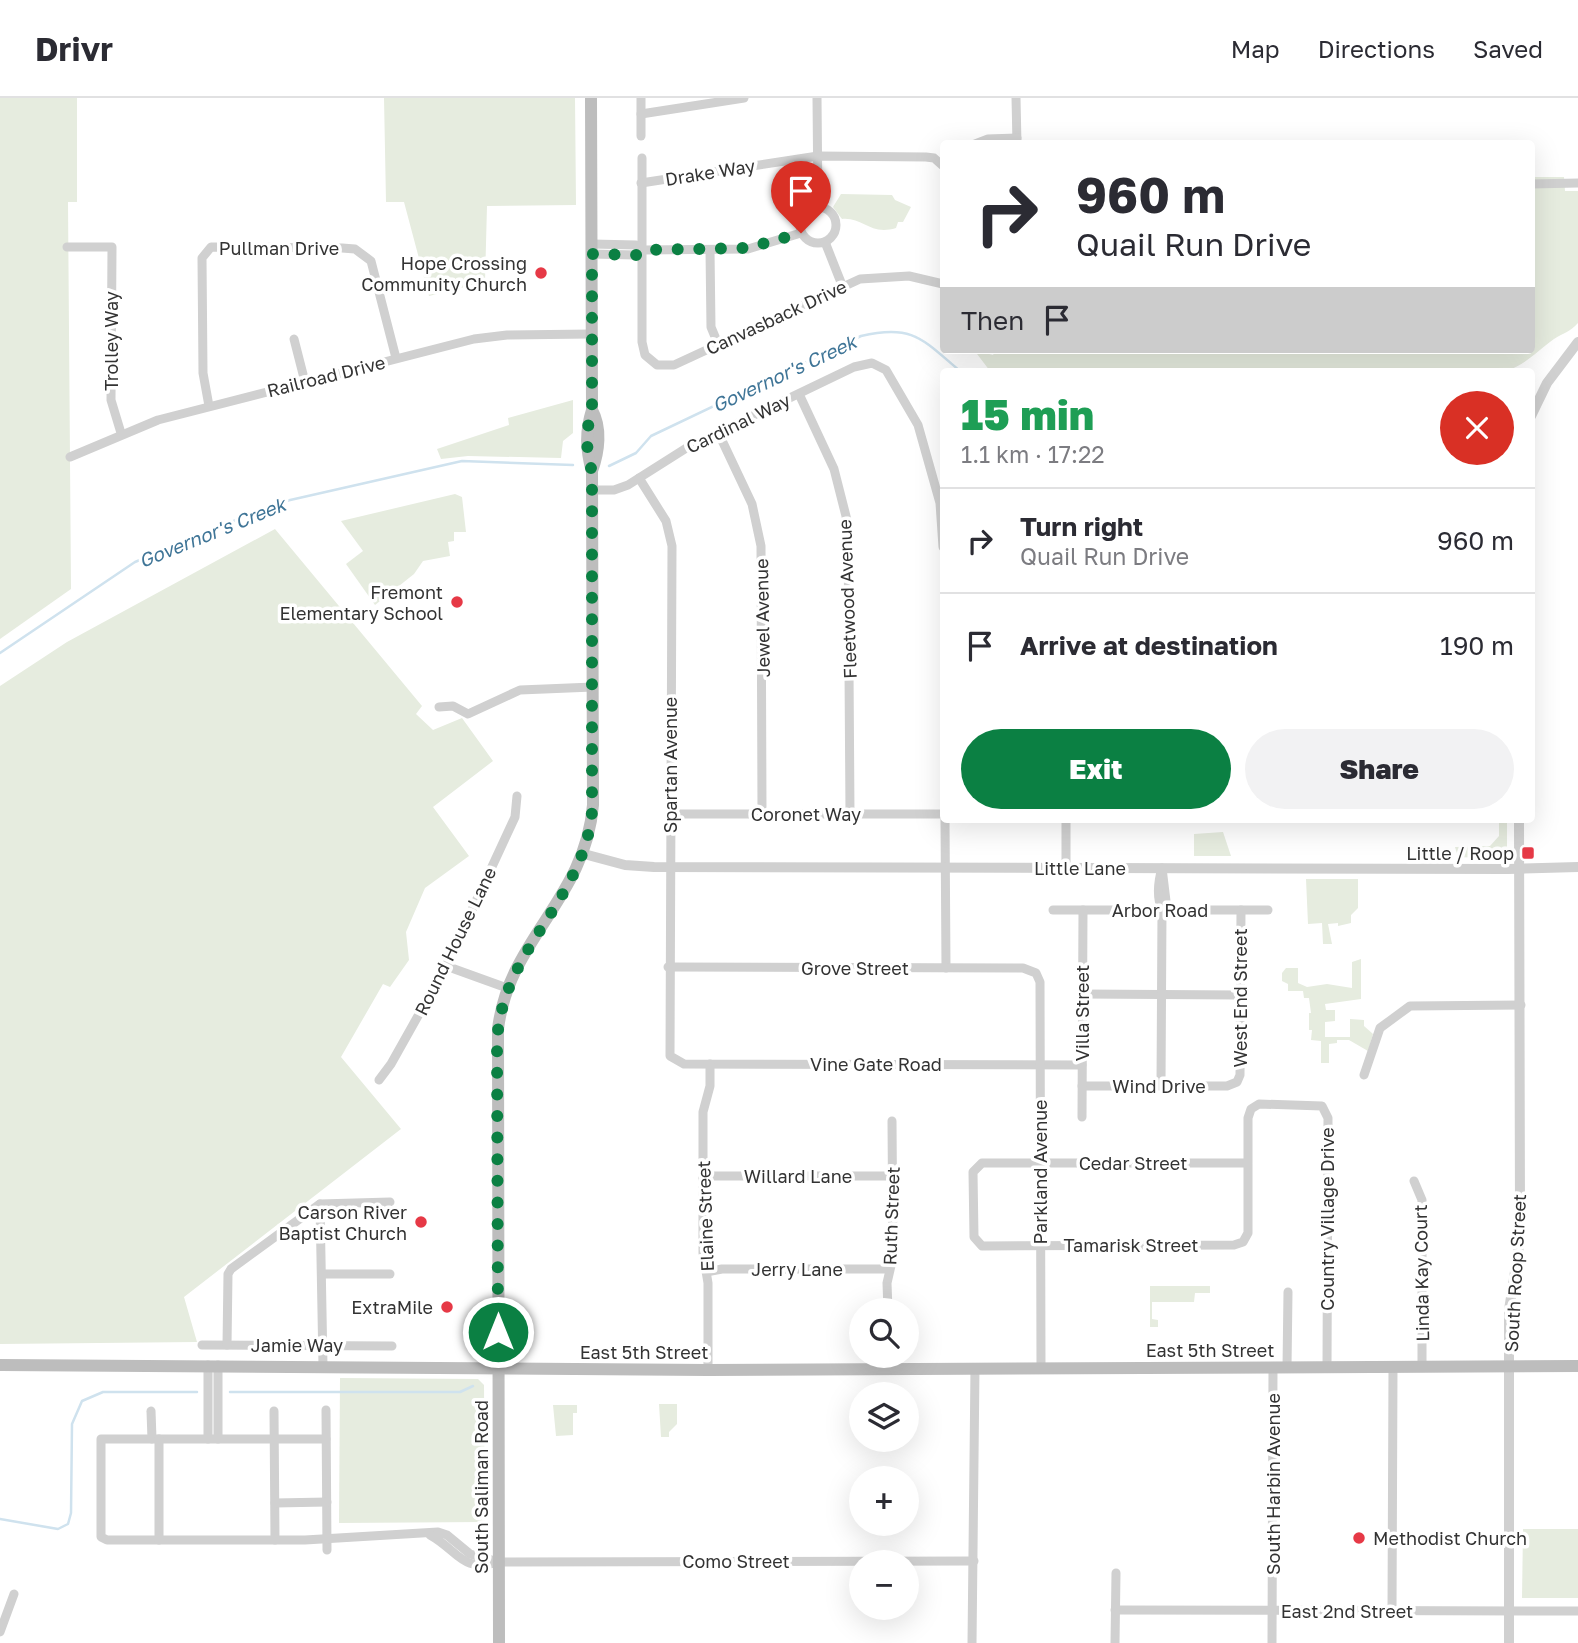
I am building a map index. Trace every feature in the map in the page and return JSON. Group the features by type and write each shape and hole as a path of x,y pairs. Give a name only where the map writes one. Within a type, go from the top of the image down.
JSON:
{"main road":[{"name":"South Saliman Road","path":"499,1643 497,1044 507,988 521,958 569,886 584,854 593,799 592,472 587,451 587,426 592,410 591,98"},
{"name":"East 5th Street","path":"0,1365 708,1370 849,1365"},
{"name":"East 5th Street","path":"919,1365 975,1368 1578,1366"}],"street":[{"path":"641,98 641,136"},
{"path":"641,114 744,98"},
{"path":"817,98 818,207"},
{"path":"1016,98 1017,140"},
{"name":"Drake Way","path":"641,183 818,156 934,158 940,163"},
{"path":"642,158 643,250"},
{"path":"1535,184 1578,183"},
{"path":"818,207 829,211 835,222 834,234 825,242 814,243 801,233 802,215 818,207"},
{"path":"592,249 620,249 636,245 643,250 748,248 801,233"},
{"path":"825,242 842,285"},
{"name":"Trolley Way","path":"68,247 112,247 111,400 121,433"},
{"name":"Pullman Drive","path":"209,406 203,373 202,263 208,248 342,248 365,255 371,261 396,358"},
{"name":"Canvasback Drive","path":"643,250 642,342 645,355 652,362 663,366 674,365 842,285 868,278 898,275 940,282"},
{"path":"710,250 711,327 718,344"},
{"name":"Railroad Drive","path":"70,457 121,433 209,406 474,339 507,335 591,334"},
{"path":"294,339 305,382"},
{"path":"1535,407 1546,383 1578,342"},
{"name":"Cardinal Way","path":"592,490 616,489 718,432 866,363 886,370 918,425 938,474"},
{"name":"Fleetwood Avenue","path":"799,394 834,469 848,524 850,814"},
{"name":"Jewel Avenue","path":"718,432 752,504 761,546 762,813"},
{"path":"938,474 940,503"},
{"name":"Spartan Avenue","path":"639,478 666,521 672,545 668,967 668,1049 672,1059"},
{"path":"439,707 453,706 468,714 520,690 593,687"},
{"name":"Round House Lane","path":"379,1080 391,1065 446,966 515,817 517,796"},
{"name":"Coronet Way","path":"669,814 940,814"},
{"path":"945,823 946,968"},
{"path":"1066,823 1066,868"},
{"name":"South Roop Street","path":"1509,1643 1510,1303 1519,1246 1519,823"},
{"name":"Little Lane","path":"584,854 625,865 669,867 1578,867"},
{"path":"1161,1086 1162,910 1158,900 1158,880 1162,868"},
{"name":"Arbor Road","path":"1053,910 1268,910"},
{"name":"Villa Street","path":"1082,1116 1083,910"},
{"name":"West End Street","path":"1235,1083 1240,1075 1241,910"},
{"path":"446,966 507,988"},
{"name":"Grove Street","path":"668,967 1023,968 1038,975"},
{"name":"Parkland Avenue","path":"1038,975 1041,1368"},
{"path":"1082,994 1240,995"},
{"path":"1364,1075 1380,1028 1410,1006 1521,1005"},
{"name":"Vine Gate Road","path":"672,1059 681,1063 710,1064 1082,1065"},
{"name":"Elaine Street","path":"708,1370 703,1107 710,1086 710,1064"},
{"name":"Wind Drive","path":"1082,1086 1227,1086 1235,1083"},
{"name":"Country Village Drive","path":"1248,1163 1248,1118 1251,1110 1259,1104 1322,1106 1328,1118 1327,1367"},
{"name":"Ruth Street","path":"889,1298 892,1257 892,1121"},
{"name":"Cedar Street","path":"976,1243 973,1172 982,1163 1248,1163"},
{"name":"Tamarisk Street","path":"976,1243 982,1246 1234,1245 1243,1241 1248,1233 1248,1163"},
{"name":"Willard Lane","path":"703,1176 893,1176"},
{"name":"Linda Kay Court","path":"1414,1181 1422,1200 1422,1367"},
{"path":"227,1345 228,1274 320,1204 390,1202"},
{"path":"320,1204 323,1366"},
{"name":"Jerry Lane","path":"705,1272 890,1269"},
{"path":"323,1274 390,1274"},
{"name":"East 5th Street","path":"1280,1367 1288,1292"},
{"name":"Jamie Way","path":"202,1345 392,1346"},
{"path":"213,1365 213,1439"},
{"name":"South Harbin Avenue","path":"1272,1643 1280,1367"},
{"path":"1392,1611 1393,1367"},
{"path":"972,1643 975,1368"},
{"path":"326,1410 327,1550"},
{"path":"151,1411 155,1439 159,1540"},
{"path":"274,1411 275,1540"},
{"path":"326,1439 101,1439 101,1536 105,1540 327,1539"},
{"path":"275,1503 327,1502"},
{"name":"Como Street","path":"327,1539 443,1533 470,1554 499,1562 974,1561"},
{"path":"1115,1643 1116,1573"},
{"path":"0,1632 14,1594"},
{"name":"East 2nd Street","path":"1115,1611 1578,1612"}],"shaded area":[{"path":"0,98 77,98 77,202 68,202 71,589 0,639"},
{"path":"384,98 575,98 576,205 487,206 485,282 429,296 404,202 386,202"},
{"path":"1535,177 1564,177 1565,191 1578,191 1578,323 1535,353"},
{"path":"841,194 892,195 895,200 911,207 903,222 898,222 896,228 880,230 842,219 833,207"},
{"path":"977,354 1534,354 1512,368 988,368"},
{"path":"573,400 573,433 563,441 561,458 468,456 441,459 437,449 509,425 508,418"},
{"path":"455,494 462,497 466,532 454,532 454,541 448,542 450,556 423,561 414,574 375,605 346,564 363,551 341,521"},
{"path":"275,529 422,706 416,714 433,730 462,718 493,761 433,807 469,856 425,888 406,932 409,960 390,987 383,984 341,1057 401,1129 184,1297 197,1342 0,1344 0,686 67,642"},
{"path":"1499,823 1507,823 1507,855 1504,859 1458,857 1455,847 1490,846 1499,836"},
{"path":"1223,832 1231,856 1194,856 1194,834"},
{"path":"1306,879 1358,879 1358,908 1351,915 1351,923 1338,926 1338,923 1328,924 1332,944 1323,944 1322,923 1308,924"},
{"path":"1361,959 1361,999 1325,1004 1326,1010 1335,1010 1335,1021 1325,1022 1325,1037 1350,1037 1350,1019 1364,1020 1364,1026 1373,1034 1368,1051 1349,1040 1337,1040 1337,1043 1329,1044 1329,1063 1321,1063 1321,1041 1311,1040 1312,1030 1309,1030 1309,998 1304,998 1303,991 1288,991 1288,984 1282,981 1282,973 1286,968 1298,968 1298,983 1307,987 1327,984 1352,988 1352,962"},
{"path":"1150,1286 1210,1286 1210,1293 1195,1293 1194,1302 1152,1302 1152,1319 1158,1320 1158,1327 1150,1327"},
{"path":"340,1378 478,1379 484,1385 485,1522 339,1523"},
{"path":"659,1404 677,1404 677,1424 669,1432 669,1437 661,1437"},
{"path":"553,1405 577,1405 577,1413 573,1413 573,1435 556,1436"},
{"path":"1523,1529 1578,1529 1578,1598 1522,1598"}],"waterway":[{"name":"Governor's Creek","path":"609,466 636,453 651,436 861,336 905,333 916,337 940,354"},
{"name":"Governor's Creek","path":"941,354 957,368"},
{"name":"Governor's Creek","path":"0,653 135,562 277,503 462,461 573,465"},
{"path":"230,1392 460,1392 473,1386"},
{"path":"0,1519 58,1529 68,1524 71,1513 72,1424 82,1401 103,1392 197,1392"}],"place":[{"name":"Hope Crossing Community Church","path":"541,273"},
{"name":"Fremont Elementary School","path":"457,602"},
{"name":"Little / Roop","path":"1528,853"},
{"name":"Carson River Baptist Church","path":"421,1222"},
{"name":"ExtraMile","path":"447,1307"},
{"name":"Methodist Church","path":"1359,1538"}],"route":[{"path":"498,1332 497,1044 500,1013 516,967 578,870 588,839 592,812 592,472 587,451 587,426 592,410 592,254 636,255 643,250 748,248 778,242 801,233"}]}
